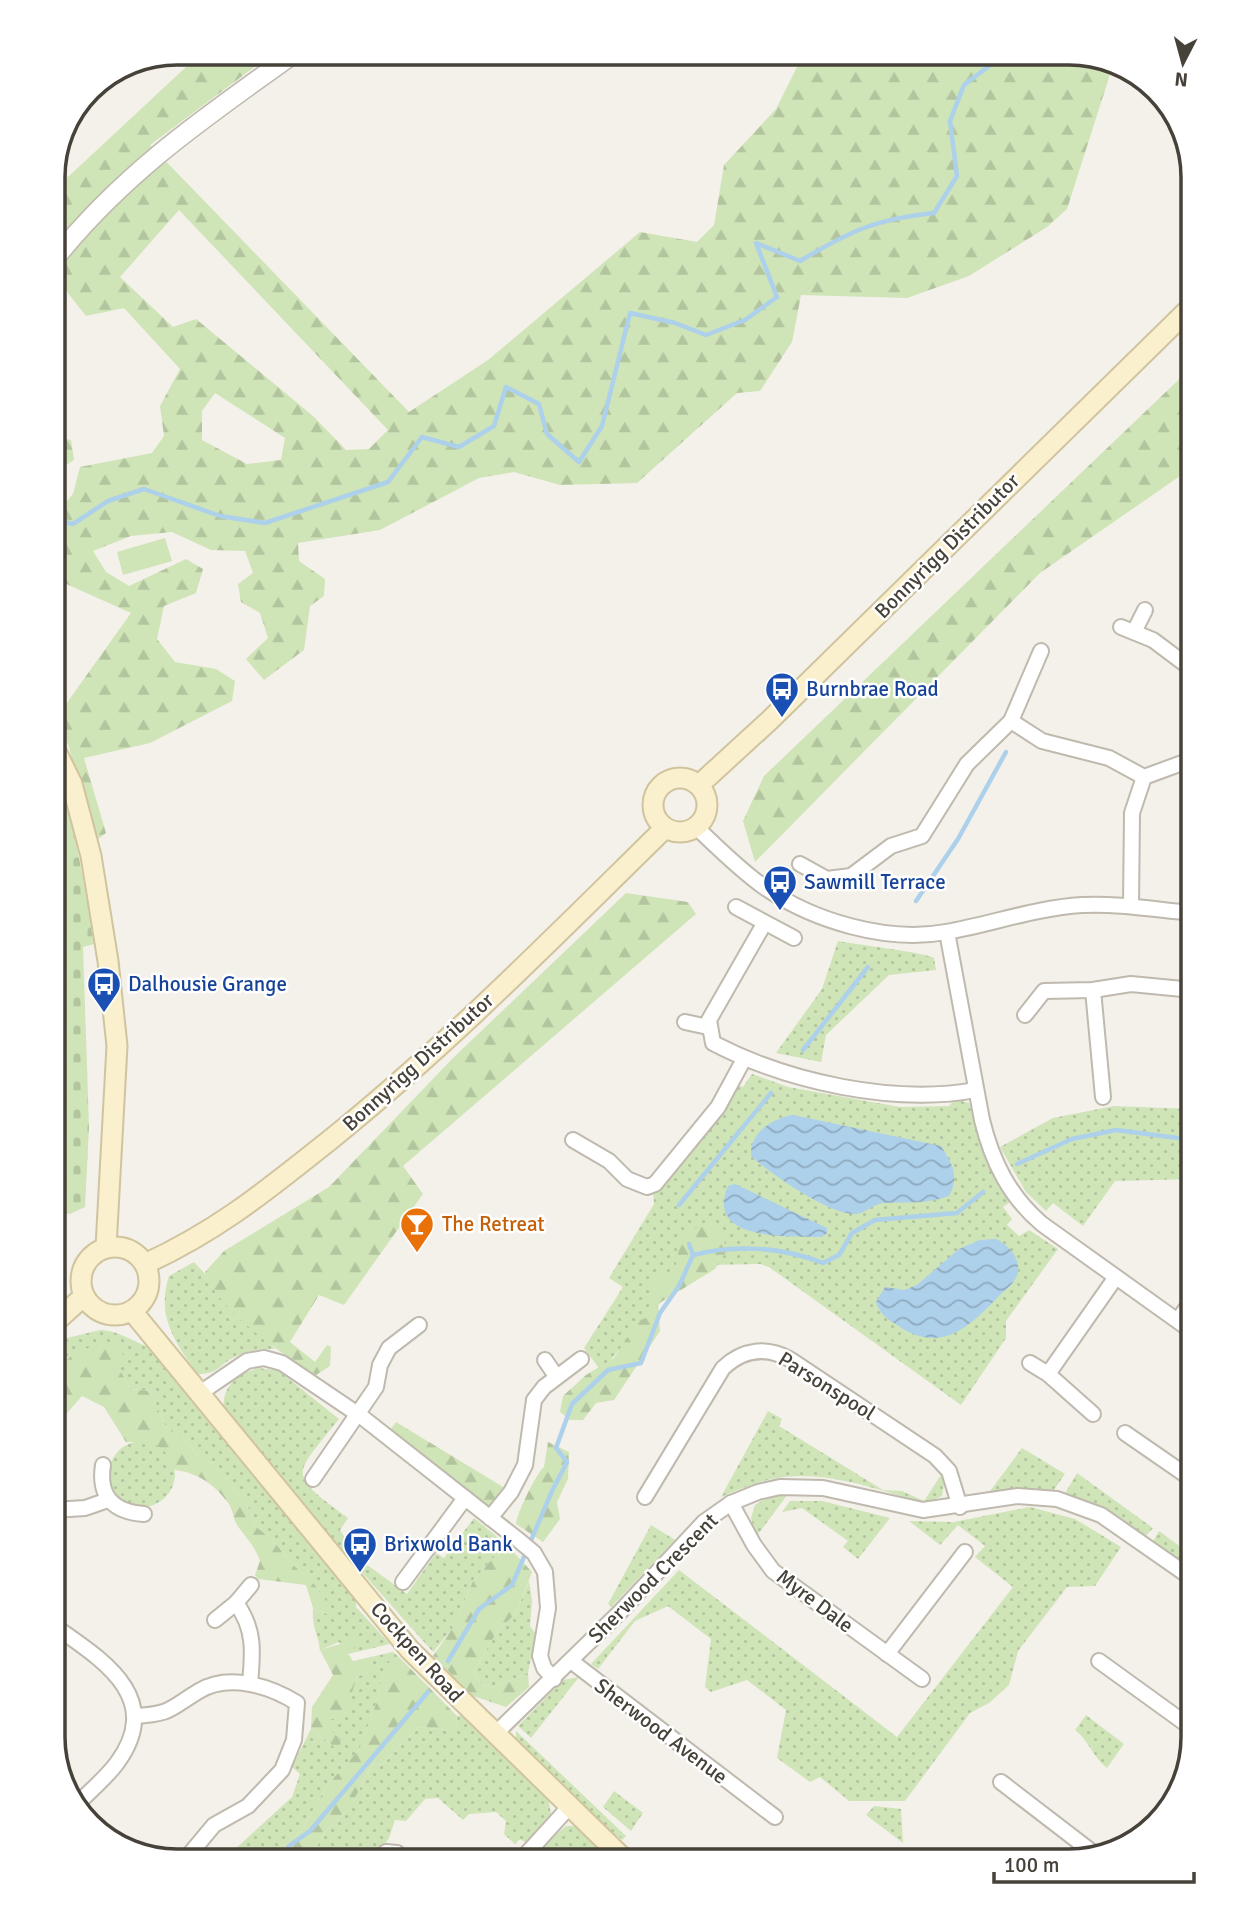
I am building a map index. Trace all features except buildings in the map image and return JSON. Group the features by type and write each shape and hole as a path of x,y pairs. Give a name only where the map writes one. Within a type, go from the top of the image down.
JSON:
{"main road":[{"name":"Bonnyrigg Distributor","path":"699,785 764,726 1181,319"},
{"path":"65,770 72,784 91,856 108,961 117,1046 106,1247"},
{"path":"676,778 686,778 699,785 708,804 704,820 685,832 665,828 655,817 652,808 658,788 676,778"},
{"name":"Bonnyrigg Distributor","path":"145,1265 184,1247 239,1213 397,1086 551,941 665,828"},
{"path":"106,1247 129,1249 145,1265 149,1285 140,1304 123,1314 105,1314 89,1304 84,1297 80,1276 83,1266 89,1258 106,1247"},
{"path":"65,1313 84,1297"},
{"name":"Cockpen Road","path":"132,1311 411,1650 494,1735 614,1849"}],"street":[{"path":"65,246 81,225 156,154 277,65"},
{"path":"1145,610 1127,630 1153,640 1181,660"},
{"path":"800,864 827,879 851,876 891,846 922,836 967,764 1011,721 1041,651"},
{"path":"1011,721 1041,741 1109,758 1144,777 1181,764"},
{"path":"1131,906 1132,813 1144,777"},
{"path":"696,827 764,887 808,911 854,926 890,933 947,932 1019,914 1082,905 1131,906 1181,912"},
{"path":"736,907 794,938"},
{"path":"764,924 708,1027 713,1043 744,1059 818,1080 905,1096 976,1090"},
{"path":"947,932 989,1147 1020,1204 1042,1224 1181,1322"},
{"path":"1025,1014 1044,991 1093,990 1131,984 1181,989"},
{"path":"1093,990 1103,1097"},
{"path":"685,1023 708,1027"},
{"path":"573,1140 609,1161 636,1184 647,1187 655,1184 718,1107 744,1059"},
{"path":"1048,1374 1116,1277"},
{"path":"1178,1320 1181,1316"},
{"path":"313,1479 376,1387 380,1365 390,1348 419,1325"},
{"name":"Parsonspool","path":"645,1497 723,1368 738,1356 758,1350 781,1354 791,1360 934,1456 950,1471 960,1507"},
{"path":"200,1393 247,1361 264,1358 282,1363 358,1414 516,1538 534,1553 545,1572 548,1595 540,1656 544,1668 554,1679"},
{"path":"491,1518 511,1492 525,1465 534,1401 556,1376 582,1359"},
{"path":"545,1360 556,1376"},
{"path":"1030,1363 1048,1374 1093,1414"},
{"path":"1125,1433 1181,1468"},
{"path":"103,1465 102,1476 108,1500 126,1513 144,1514"},
{"name":"Sherwood Crescent","path":"494,1735 554,1679 695,1532 731,1503 758,1492 797,1487 842,1491 923,1510 960,1507 1018,1496 1075,1504 1101,1515 1181,1569"},
{"path":"403,1582 465,1498"},
{"path":"65,1509 85,1508 108,1500"},
{"name":"Myre Dale","path":"731,1503 754,1545 773,1571 922,1679"},
{"path":"887,1654 965,1552"},
{"path":"215,1620 236,1603 251,1585"},
{"path":"236,1603 251,1631 250,1683"},
{"path":"65,1635 113,1670 126,1687 134,1716 124,1753 83,1798"},
{"name":"Sherwood Avenue","path":"571,1661 755,1797 775,1817"},
{"path":"1099,1661 1181,1720"},
{"path":"134,1716 166,1712 207,1688 250,1683 298,1703 294,1740 282,1770 248,1806 214,1825 194,1849"},
{"path":"1002,1782 1086,1847"},
{"path":"531,1849 570,1807"}],"green space":[{"path":"188,65 257,65 150,145 409,412 488,360 640,232 697,242 714,225 724,165 776,109 798,65 1077,65 1110,73 1067,209 1047,227 969,276 907,298 801,295 792,342 760,391 737,393 637,483 560,485 514,472 479,478 380,530 298,543 299,561 325,579 324,596 310,606 304,650 264,680 246,659 268,638 260,613 241,602 238,584 253,573 245,551 211,550 172,532 131,536 93,551 106,572 129,586 186,559 203,569 196,593 164,606 157,639 175,662 216,669 235,681 232,701 150,743 84,758 106,833 94,842 65,738 65,705 131,613 65,583 65,503 73,494 80,467 152,453 164,436 160,406 180,369 124,308 86,316 65,289 65,173 68,177","holes":["179,210 388,430 369,449 346,450 313,416 196,319 173,327 120,277","215,393 285,438 281,460 247,464 202,440 202,411"]},
{"path":"1181,377 1181,475 1040,573 755,862 743,821 764,776"},
{"path":"65,439 71,440 74,460 65,466"},
{"path":"165,538 172,561 123,575 117,552"},
{"path":"65,803 83,877 94,944 83,947 89,1127 85,1207 65,1213"},
{"path":"626,893 688,902 696,914 403,1166 423,1194 344,1305 319,1295 290,1342 315,1362 327,1345 331,1347 330,1366 316,1375 286,1356 237,1316 212,1287 205,1272 224,1251 329,1187 454,1057"},
{"path":"838,941 929,956 934,958 936,970 889,975 826,1035 821,1062 776,1053 822,989"},
{"path":"752,1074 788,1087 900,1107 949,1106 955,1099 969,1103 986,1160 1010,1202 1003,1207 1012,1219 1007,1225 1019,1236 1029,1230 1058,1249 1006,1321 1006,1338 961,1405 769,1267 760,1264 710,1265 661,1302 601,1371 584,1348 623,1287 609,1278 654,1204 653,1192 689,1156 738,1085 743,1087"},
{"path":"1114,1106 1181,1109 1181,1179 1115,1181 1083,1226 1053,1203 1046,1211 1026,1192 1000,1147 1053,1118"},
{"path":"706,1223 723,1231 726,1252 715,1269 658,1304 660,1331 614,1400 596,1403 583,1420 570,1420 560,1412 563,1396 586,1375 614,1358 638,1321 648,1317 651,1282 675,1268 682,1235"},
{"path":"194,1262 275,1349 246,1353 229,1360 212,1372 198,1374 175,1340 166,1316 165,1304 169,1276"},
{"path":"100,1330 158,1350 356,1598 356,1607 390,1644 348,1654 339,1642 320,1650 313,1621 313,1608 327,1614 314,1584 291,1563 271,1538 256,1527 250,1510 215,1465 199,1458 193,1449 166,1427 150,1391 130,1389 120,1370 70,1357 65,1362 67,1338"},
{"path":"102,1341 117,1344 124,1356 120,1370 130,1389 150,1391 166,1427 193,1449 199,1458 215,1465 250,1510 256,1527 271,1538 291,1563 314,1584 331,1608 328,1614 313,1608 306,1585 258,1579 255,1575 260,1561 258,1556 237,1525 230,1506 212,1486 199,1477 175,1470 166,1454 157,1446 144,1442 126,1442 104,1407 82,1396 65,1415 65,1362"},
{"path":"259,1368 279,1371 339,1419 305,1464 303,1473 306,1482 348,1518 340,1530 359,1559 407,1594 436,1553 444,1558 474,1518 506,1544 474,1579 452,1629 433,1652 301,1504 224,1411 225,1395 232,1383"},
{"path":"768,1411 782,1419 779,1426 883,1490 902,1491 924,1501 941,1475 944,1483 942,1496 926,1503 830,1478 791,1476 772,1479 721,1497"},
{"path":"396,1422 508,1490 487,1511 387,1434"},
{"path":"136,1441 148,1441 160,1446 170,1456 175,1474 173,1487 160,1502 148,1507 136,1507 124,1502 114,1492 109,1480 109,1468 114,1456 124,1446"},
{"path":"548,1442 569,1452 568,1479 557,1502 560,1519 543,1542 516,1524 527,1494 544,1467"},
{"path":"1022,1448 1065,1474 1053,1491 1020,1488 988,1494"},
{"path":"1077,1473 1153,1528 1145,1537 1064,1495"},
{"path":"788,1494 756,1537 751,1518 755,1505 770,1496"},
{"path":"790,1501 822,1501 890,1518 858,1559 843,1547 848,1541 802,1508 782,1512"},
{"path":"1030,1507 1075,1519 1121,1547 1095,1586 1067,1587 1018,1651 1009,1685 989,1703 970,1713 905,1801 849,1801 820,1777 810,1782 777,1758 786,1710 747,1680 711,1692 705,1687 711,1639 668,1606 635,1621 598,1669 591,1664 679,1570 897,1737 1013,1587 975,1557 985,1546 958,1525 940,1545 909,1521 954,1522"},
{"path":"651,1525 675,1540 611,1607 608,1604"},
{"path":"1159,1531 1181,1547 1181,1564 1152,1543"},
{"path":"506,1544 532,1572 516,1613 497,1632 473,1672 481,1684 492,1688 528,1673 529,1687 506,1707 473,1696 433,1656 452,1629 474,1579"},
{"path":"529,1581 532,1601 530,1626 536,1634 528,1673 492,1688 481,1684 473,1672 497,1632 516,1613"},
{"path":"356,1639 357,1646 348,1654 353,1661 375,1656 368,1672 357,1677 344,1718 331,1719 333,1732 341,1740 340,1746 336,1748 311,1729 312,1707 333,1675 320,1650"},
{"path":"393,1652 400,1658 385,1665 377,1701 360,1748 326,1787 302,1830 281,1849 235,1849 292,1797 300,1774 292,1767 311,1729 336,1748 330,1719 344,1717 357,1677 368,1672 375,1656"},
{"path":"400,1658 457,1716 456,1727 449,1730 419,1727 382,1764 371,1766 351,1806 326,1831 315,1849 281,1849 302,1830 326,1787 360,1748 377,1701 385,1664"},
{"path":"579,1677 531,1738 518,1726 563,1680"},
{"path":"464,1715 548,1797 551,1814 528,1844 520,1839 515,1844 504,1834 506,1821 496,1812 469,1814 463,1820 438,1798 425,1799 406,1821 395,1820 389,1838 381,1849 315,1849 326,1831 351,1806 371,1766 382,1764 419,1727 449,1730 456,1726 457,1716"},
{"path":"1086,1715 1124,1744 1107,1768 1075,1730"},
{"path":"516,1731 626,1836 622,1840 618,1836 616,1839 516,1742"},
{"path":"614,1791 643,1813 631,1831 603,1807"},
{"path":"874,1806 901,1809 903,1843 866,1815"},
{"path":"566,1826 576,1826 601,1849 539,1849"}],"water":[{"path":"793,1115 941,1146 954,1176 949,1196 925,1201 884,1203 855,1214 816,1200 772,1173 751,1156 754,1140 764,1128 778,1119"},
{"path":"735,1184 827,1228 827,1233 822,1237 770,1235 738,1226 728,1217 724,1204 728,1186"},
{"path":"996,1239 1009,1248 1015,1257 1017,1276 976,1319 964,1327 952,1334 927,1338 912,1334 879,1310 876,1302 885,1287 904,1290 917,1285 959,1249 980,1240"}],"waterway":[{"path":"65,522 73,524 108,501 144,489 220,516 265,523 388,482 422,437 459,447 494,426 506,387 539,404 547,434 579,462 602,426 630,313 675,323 706,335 745,320 777,297 756,243 800,261 864,228 934,213 957,176 950,121 964,85 990,65"},
{"path":"916,901 958,839 1006,752"},
{"path":"803,1050 868,967"},
{"path":"679,1205 771,1093"},
{"path":"1017,1164 1072,1139 1116,1130 1181,1138"},
{"path":"448,1661 479,1609 512,1585 567,1462 556,1448 572,1404 608,1370 641,1363 660,1313 679,1286 693,1255 742,1248 791,1253 823,1263 839,1255 852,1233 875,1220 957,1213 983,1192"},
{"path":"689,1244 693,1255"},
{"path":"288,1849 310,1831 428,1692"}],"place":[{"name":"Burnbrae Road","path":"782,719"},
{"name":"Sawmill Terrace","path":"780,912"},
{"name":"Dalhousie Grange","path":"104,1014"},
{"name":"The Retreat","path":"417,1254"},
{"name":"Brixwold Bank","path":"360,1574"}]}
